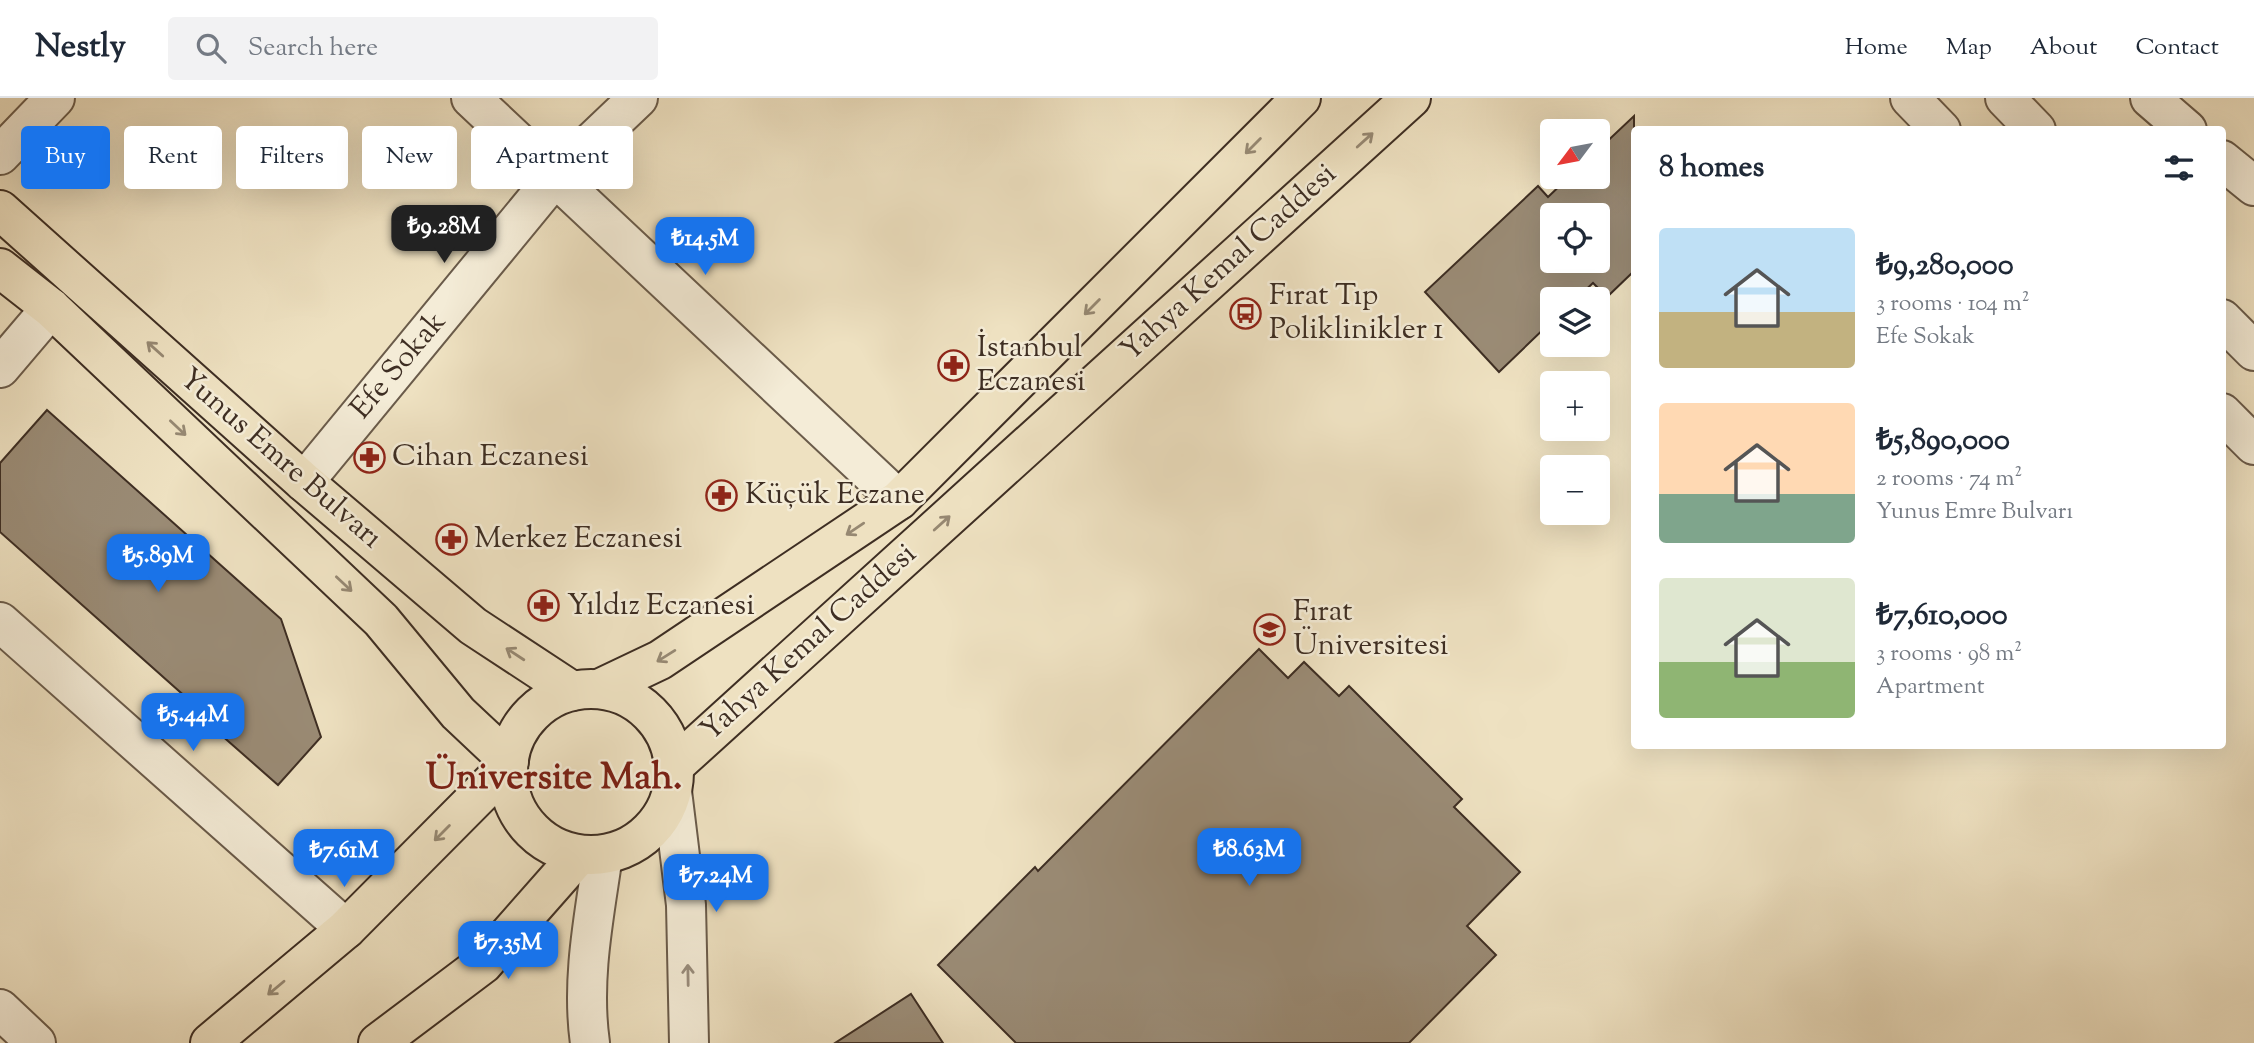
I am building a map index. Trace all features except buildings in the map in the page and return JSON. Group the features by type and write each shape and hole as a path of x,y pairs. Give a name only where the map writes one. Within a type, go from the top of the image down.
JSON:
{"main road":[{"name":"Yahya Kemal Caddesi","path":"586,690 660,660 899,500 1301,98"},
{"name":"Yahya Kemal Caddesi","path":"673,778 1411,98"},
{"name":"Yunus Emre Bulvarı","path":"0,211 304,482 473,626 586,690"},
{"name":"Yunus Emre Bulvarı","path":"0,268 51,308 382,620 457,713 508,764"},
{"path":"586,690 621,695 640,706 657,722 669,743 673,778 663,814 648,833 627,847 591,855 555,848 535,834 519,815 510,792 508,764 513,741 527,718 547,701 586,690"},
{"path":"210,1043 346,929 508,764"},
{"path":"378,1043 483,964 591,855"}],"street":[{"path":"0,155 55,98"},
{"path":"471,98 501,126"},
{"name":"Efe Sokak","path":"609,126 638,98"},
{"path":"1910,98 1937,126"},
{"path":"2005,98 2032,126"},
{"path":"2150,98 2182,126"},
{"path":"2226,163 2254,186"},
{"name":"Efe Sokak","path":"304,482 545,189"},
{"path":"568,189 899,500"},
{"path":"0,369 51,308"},
{"path":"2226,323 2254,351"},
{"path":"2226,418 2254,445"},
{"path":"0,622 346,929"},
{"path":"673,778 686,905 689,1043"},
{"path":"590,1043 585,1010 591,937 591,855"},
{"path":"0,1009 36,1043"}],"place":[{"name":"Fırat Tıp Poliklinikler 1","path":"1246,313"},
{"name":"İstanbul Eczanesi","path":"954,365"},
{"name":"Cihan Eczanesi","path":"369,457"},
{"name":"Küçük Eczane","path":"722,495"},
{"name":"Merkez Eczanesi","path":"451,539"},
{"name":"Yıldız Eczanesi","path":"544,606"},
{"name":"Fırat Üniversitesi","path":"1270,629"}],"district":[{"name":"Üniversite Mah.","path":"554,779"}]}
